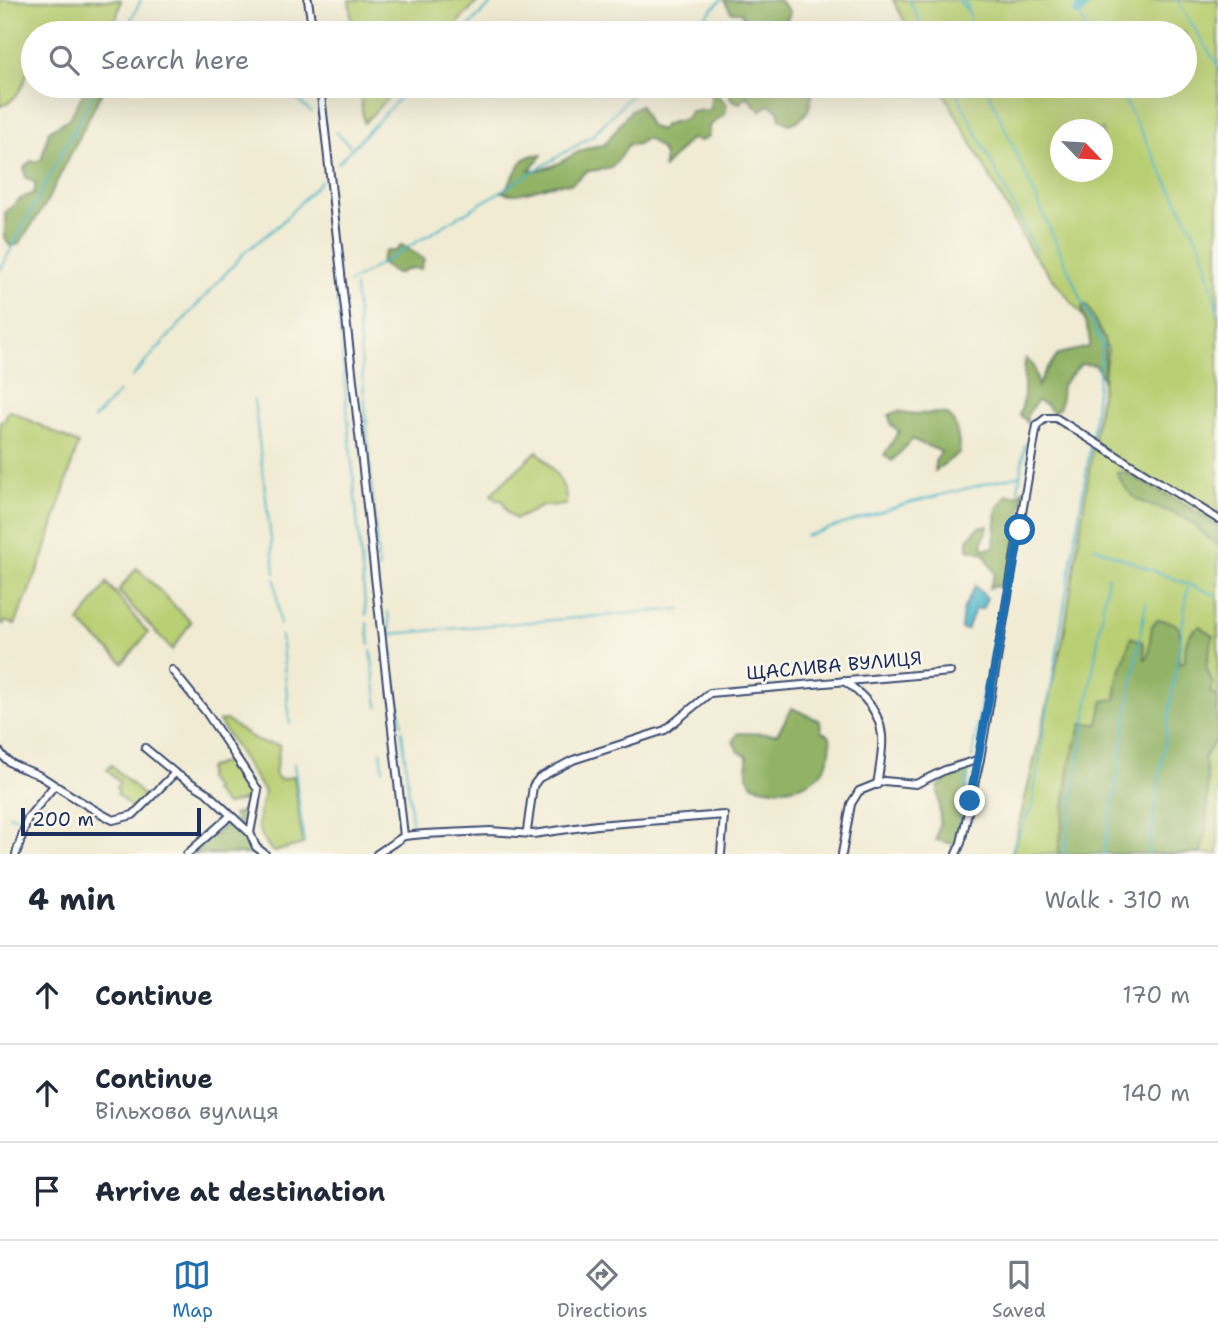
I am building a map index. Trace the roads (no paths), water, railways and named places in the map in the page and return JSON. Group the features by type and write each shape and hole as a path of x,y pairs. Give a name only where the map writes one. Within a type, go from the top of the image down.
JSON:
{"street":[{"path":"309,0 312,21"},
{"path":"321,98 404,836"},
{"path":"956,854 961,843 979,759 1038,425 1046,418 1056,418 1218,519"},
{"path":"172,670 206,712 258,790 250,833"},
{"name":"ЩАСЛИВА ВУЛИЦЯ","path":"527,831 533,786 538,778 573,760 665,730 710,693 720,690 950,672"},
{"path":"842,681 850,684 868,702 881,722 884,742 877,785"},
{"path":"145,748 175,773 206,792 250,833 256,847 265,854"},
{"path":"0,752 6,762 42,777 53,787 113,820 123,819 149,803 175,773"},
{"path":"842,854 854,796 884,780 916,784 945,770 979,759"},
{"path":"16,854 28,818 53,787"},
{"path":"377,854 404,836 448,831 527,831 533,834 597,825 724,815 721,854"},
{"path":"187,854 230,817"}],"water":[{"path":"975,586 987,598 982,609 975,609 967,630 961,629 963,610"}],"waterway":[{"path":"130,21 141,0"},
{"path":"474,21 495,0"},
{"path":"701,21 721,0"},
{"path":"909,0 920,21"},
{"path":"958,0 969,12 971,21"},
{"path":"966,0 968,9"},
{"path":"1078,12 1088,0"},
{"path":"1177,0 1190,21"},
{"path":"1078,12 1083,21"},
{"path":"1197,32 1218,66"},
{"path":"0,270 91,98"},
{"path":"295,98 311,112"},
{"path":"338,163 400,98"},
{"path":"349,283 592,136 628,98"},
{"path":"959,98 1036,251"},
{"path":"991,98 1102,345 1092,437"},
{"path":"1123,98 1202,248 1218,312"},
{"path":"336,132 350,146"},
{"path":"132,377 245,252 280,224 321,181"},
{"path":"355,287 379,569"},
{"path":"336,288 366,615"},
{"path":"94,419 119,392"},
{"path":"254,400 275,573"},
{"path":"1018,490 1025,444"},
{"path":"1010,854 1032,805 1090,448"},
{"path":"806,536 905,504 1020,475"},
{"path":"1094,547 1218,596"},
{"path":"1064,854 1108,576"},
{"path":"275,579 280,625"},
{"path":"1148,854 1188,588"},
{"path":"1104,854 1146,602"},
{"path":"390,634 681,609"},
{"path":"388,612 393,662"},
{"path":"367,623 370,644"},
{"path":"281,635 290,724"},
{"path":"371,651 378,707"},
{"path":"395,678 402,725"},
{"path":"972,758 984,686"},
{"path":"402,731 413,830"},
{"path":"381,751 383,770"},
{"path":"294,763 304,843"},
{"path":"957,841 970,765"},
{"path":"39,808 47,804"},
{"path":"9,815 24,820"}]}
